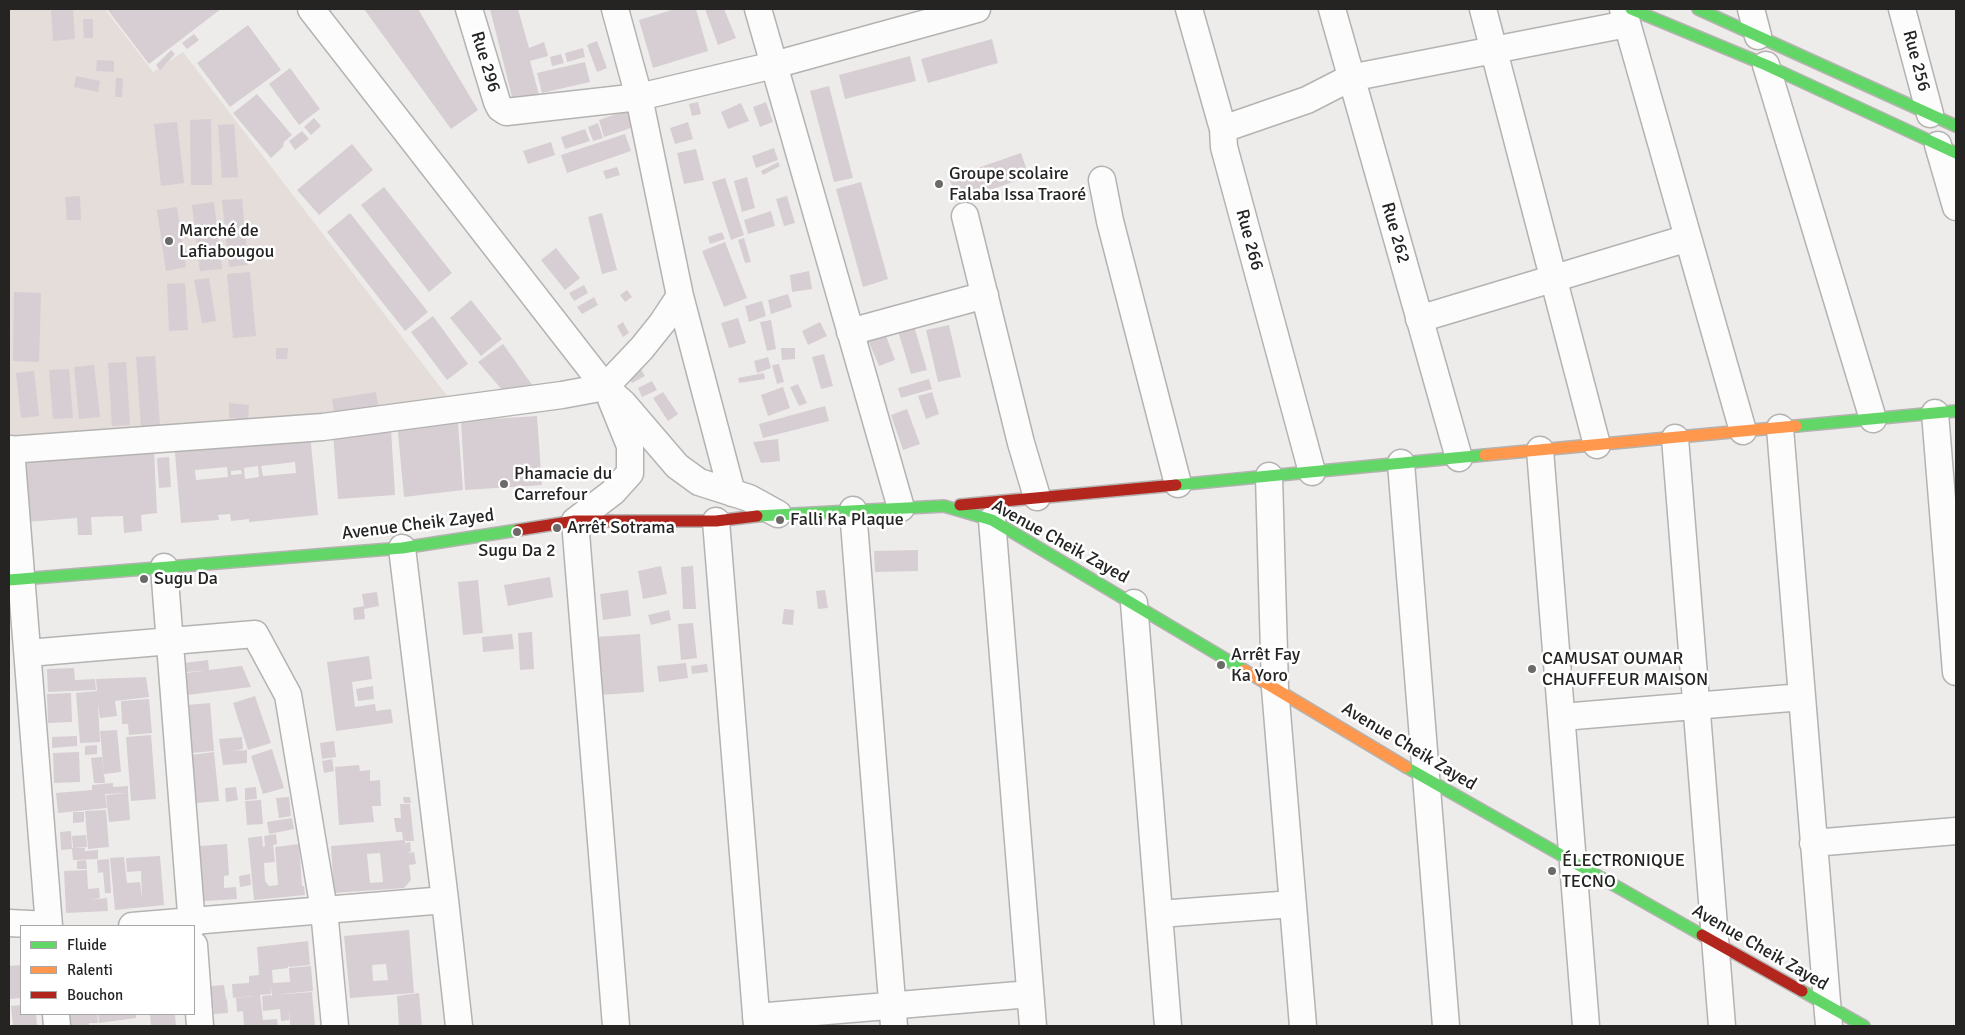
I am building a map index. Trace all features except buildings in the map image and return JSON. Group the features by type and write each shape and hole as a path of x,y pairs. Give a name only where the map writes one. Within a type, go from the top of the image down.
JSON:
{"street":[{"path":"312,9 605,387 623,403 677,466 699,482 749,498 778,514"},
{"path":"448,9 471,16"},
{"path":"615,9 639,97 680,296 732,493"},
{"path":"758,9 901,508"},
{"path":"639,97 774,65 912,17 977,9"},
{"name":"Rue 266","path":"1189,9 1223,129 1227,156 1312,472"},
{"name":"Rue 262","path":"1332,9 1459,458"},
{"path":"1483,9 1597,445"},
{"path":"1698,9 1956,126"},
{"path":"1751,9 1758,36"},
{"name":"Rue 256","path":"1902,9 1930,114"},
{"path":"1223,129 1306,100 1350,78 1493,50 1627,14 1766,65 1947,149 1956,207"},
{"path":"1627,14 1743,431"},
{"name":"Rue 296","path":"471,16 497,102 500,108 506,112 639,97"},
{"path":"1766,65 1873,419"},
{"path":"1102,180 1110,221 1178,484"},
{"path":"965,216 1022,443 1038,497"},
{"path":"1419,319 1688,238"},
{"path":"850,332 985,295"},
{"path":"9,923 49,925 28,653 15,579 10,450 323,427 562,395 605,387 642,348 680,296"},
{"path":"605,387 630,446 630,473 613,492 575,521 616,1026"},
{"path":"944,506 1946,412 1956,672"},
{"path":"1780,428 1828,1016"},
{"path":"1675,438 1722,1026"},
{"path":"1540,450 1586,1026"},
{"path":"1401,463 1427,780 1442,1026"},
{"path":"1269,476 1275,688 1303,1026"},
{"name":"Avenue Cheik Zayed","path":"15,579 402,548 575,521 716,521 778,514 944,506 992,520 1134,603 1427,780 1715,942 1828,1016 1864,1026"},
{"path":"852,510 893,1016"},
{"path":"992,520 1033,1026"},
{"path":"716,521 756,1021 893,1016 1030,994"},
{"path":"402,548 446,900 459,1026"},
{"path":"164,567 193,925"},
{"path":"1134,603 1168,1026"},
{"path":"28,653 255,634 288,695 324,910 335,1026"},
{"path":"1562,718 1802,697"},
{"path":"1814,843 1956,831"},
{"path":"195,931 324,910 446,900"},
{"path":"1159,914 1293,904"},
{"path":"195,958 200,1026"}],"shaded area":[{"name":"Marché de Lafiabougou","path":"9,9 105,9 153,72 183,52 458,410 9,437"}],"traffic: fast":[{"path":"1631,9 1766,65 1956,153"},
{"path":"1698,9 1956,126"},
{"path":"1796,426 1956,411"},
{"path":"1176,485 1485,455"},
{"path":"757,516 944,506 992,520 1244,670"},
{"path":"9,580 402,548 518,530"},
{"path":"1406,767 1702,935"},
{"path":"1802,991 1864,1026"}],"traffic: slow":[{"path":"1485,455 1796,426"},
{"path":"1244,670 1406,767"}],"traffic: jam":[{"path":"960,505 1176,485"},
{"path":"518,530 575,521 716,521 757,516"},
{"path":"1702,935 1802,991"}],"place":[{"name":"Groupe scolaire Falaba Issa Traoré","path":"939,184"},
{"name":"Marché de Lafiabougou","path":"169,241"},
{"name":"Phamacie du Carrefour","path":"504,484"},
{"name":"Falli Ka Plaque","path":"780,520"},
{"name":"Arrêt Sotrama","path":"557,528"},
{"name":"Sugu Da 2","path":"517,532"},
{"name":"Sugu Da","path":"144,579"},
{"name":"Arrêt Fay Ka Yoro","path":"1221,665"},
{"name":"CAMUSAT OUMAR CHAUFFEUR MAISON","path":"1532,669"},
{"name":"ÉLECTRONIQUE TECNO","path":"1552,871"}]}
